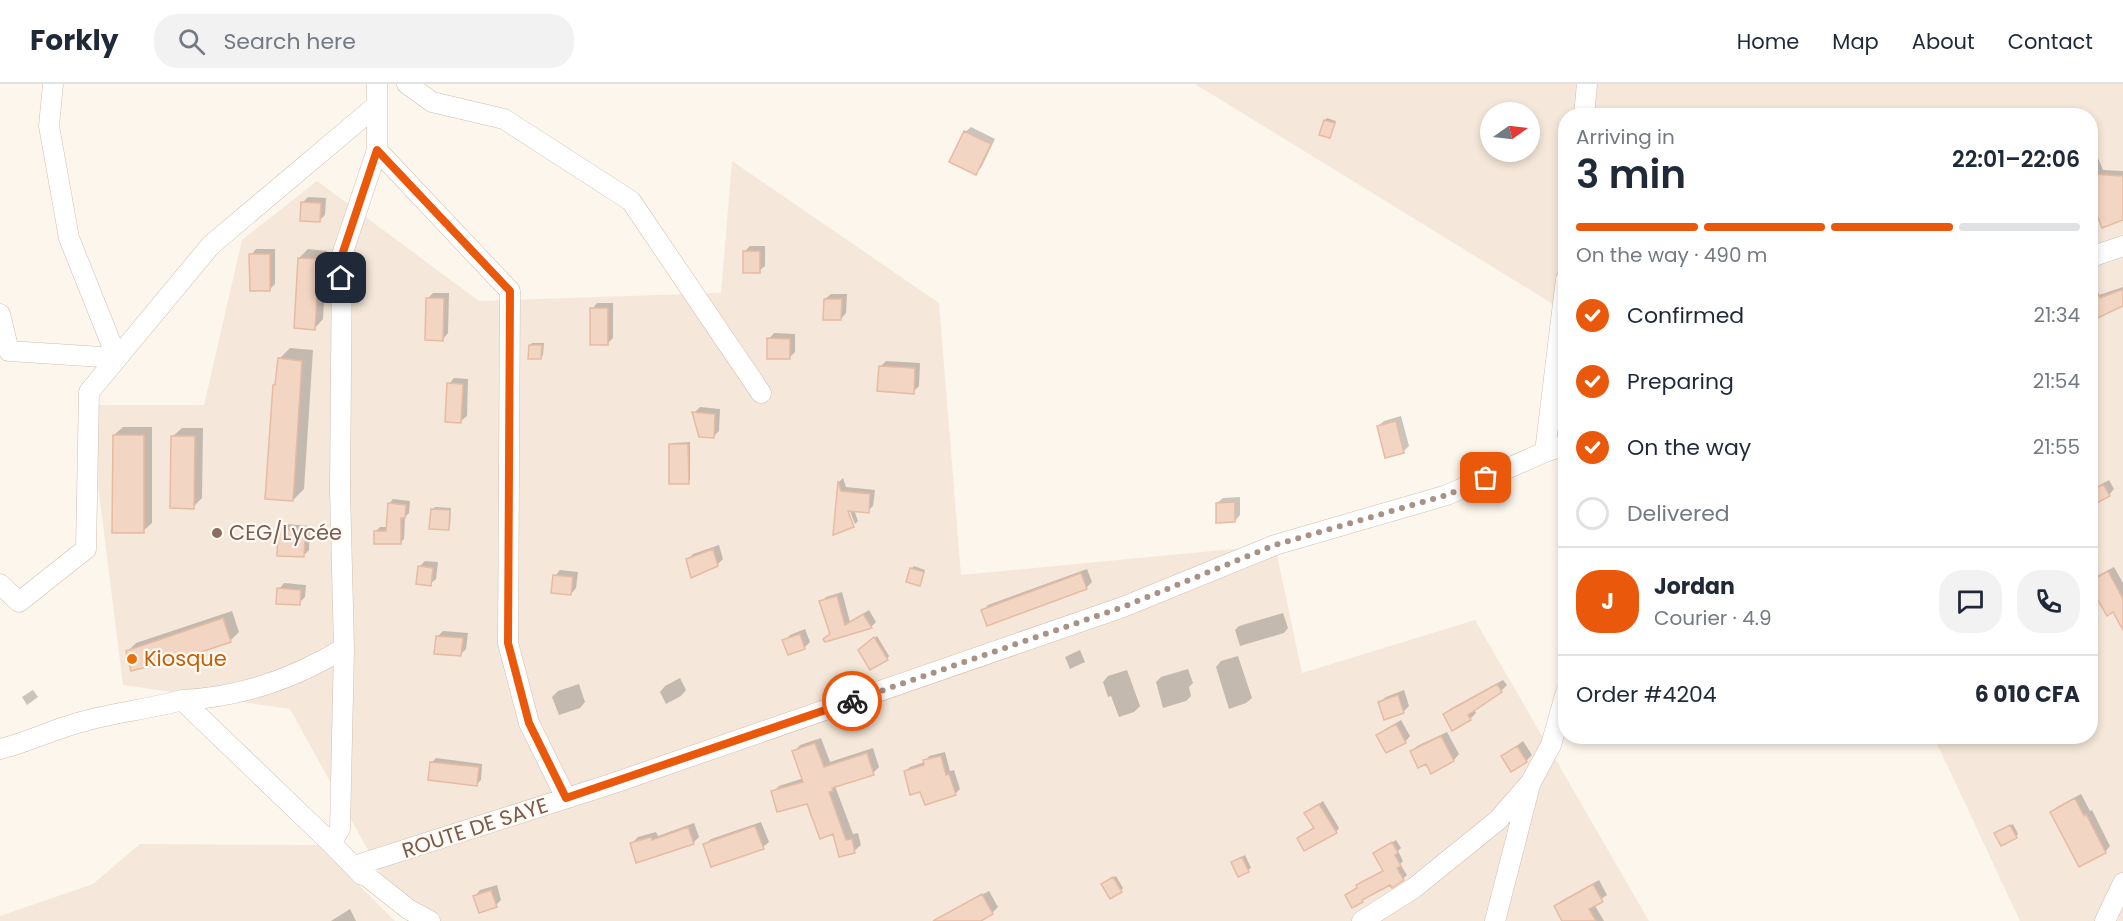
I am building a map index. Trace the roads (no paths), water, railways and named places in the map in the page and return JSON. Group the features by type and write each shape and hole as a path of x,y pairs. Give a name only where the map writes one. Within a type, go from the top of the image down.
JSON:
{"street":[{"path":"53,84 49,126 69,238 117,358"},
{"path":"331,843 340,829 344,648 340,490 342,255 377,150 377,84"},
{"path":"407,84 432,102 504,119 631,201 760,393"},
{"path":"1585,108 1587,84"},
{"path":"0,584 19,602 86,549 88,392 212,245 377,105"},
{"path":"377,150 510,291 508,643 529,723 566,798"},
{"path":"2098,255 2123,246"},
{"path":"0,314 9,351 117,358"},
{"path":"1545,452 1558,345"},
{"name":"ROUTE DE SAYE","path":"354,866 566,798 1123,607 1275,545 1447,495 1558,448"},
{"path":"0,749 23,744 84,721 150,709 182,700 212,699 261,687 314,666 344,648"},
{"path":"182,700 354,866 400,921"},
{"path":"1362,921 1414,888 1498,820 1531,782 1551,745 1558,720"},
{"path":"1495,921 1531,782"},
{"path":"354,866 408,909 430,921"},
{"path":"2105,921 2123,883"}],"place":[{"name":"CEG/Lycée","path":"217,533"},
{"name":"Kiosque","path":"132,659"}]}
